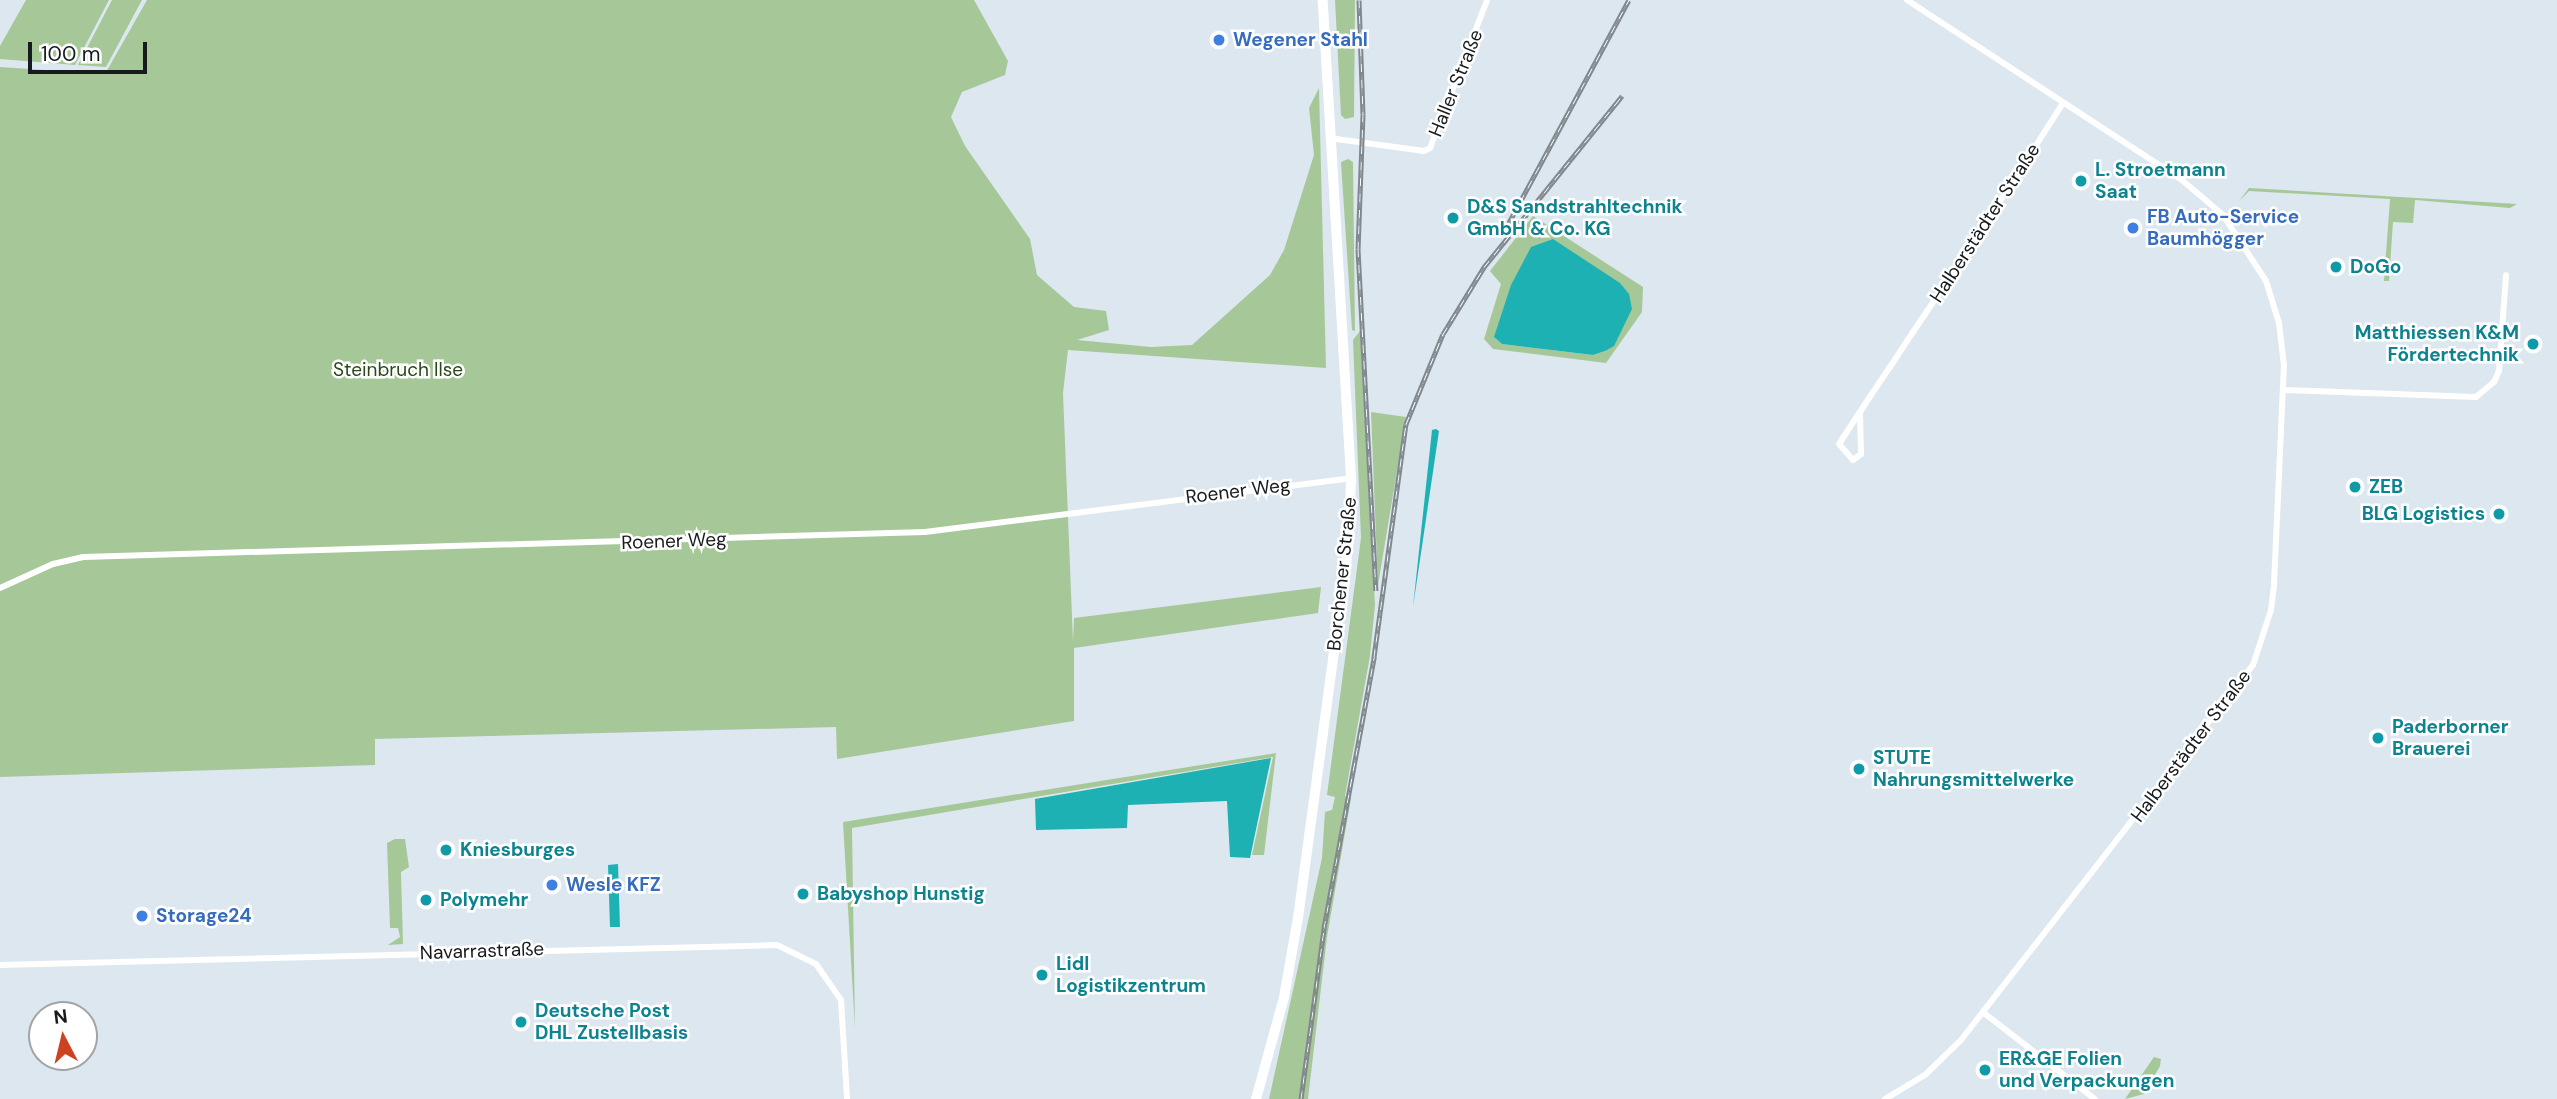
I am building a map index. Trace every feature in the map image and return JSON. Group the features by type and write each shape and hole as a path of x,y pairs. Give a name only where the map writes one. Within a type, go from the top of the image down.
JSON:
{"main road":[{"name":"Borchener Straße","path":"1255,1099 1284,997 1298,918 1349,539 1351,478 1323,0"}],"street":[{"name":"Haller Straße","path":"1329,138 1424,151 1430,148 1487,0"},
{"name":"Halberstädter Straße","path":"1885,1099 1933,1068 1984,1013 2253,665 2273,597 2284,353 2274,303 2254,257 2232,225 2188,185 1907,0"},
{"path":"1919,20 1924,12"},
{"name":"Halberstädter Straße","path":"1860,412 1861,454 1853,460 1839,444 1860,412 2063,103"},
{"path":"2283,390 2476,397 2486,392 2499,371 2506,275"},
{"name":"Roener Weg","path":"0,588 53,564 83,557 912,532 1351,478"},
{"name":"Navarrastraße","path":"0,965 777,945 816,964 841,1000 847,1099"},
{"path":"1984,1013 2095,1099"}],"green space":[{"path":"26,0 109,0 75,65 0,59 0,46"},
{"path":"112,0 142,0 106,67 78,65"},
{"name":"Steinbruch Ilse","path":"147,0 974,0 1008,61 1005,75 962,92 951,117 965,146 1030,239 1037,275 1074,307 1106,311 1109,330 1077,340 1151,347 1192,345 1270,275 1284,250 1314,155 1309,108 1319,88 1326,368 1068,350 1063,393 1073,641 1074,618 1321,587 1318,613 1074,648 1074,721 837,759 836,727 375,739 375,765 0,777 0,67 105,74"},
{"path":"1335,0 1355,0 1354,117 1345,119 1341,115"},
{"path":"1348,159 1353,162 1355,331 1352,330 1341,162"},
{"path":"2249,188 2517,204 2510,208 2415,200 2413,223 2393,222 2389,281 2384,281 2390,199 2249,191 2239,201"},
{"path":"1533,216 1643,287 1642,312 1606,363 1493,349 1484,339 1501,284 1490,271","holes":["1494,337 1605,351 1593,355 1502,344"]},
{"path":"1360,331 1375,605 1370,656 1345,796 1351,798 1327,937 1308,1099 1269,1099 1322,858 1325,812 1332,810 1335,797 1327,795 1361,538 1353,340"},
{"path":"1371,412 1406,417 1378,585 1377,562"},
{"path":"1276,753 1264,855 1252,855 1273,757 852,828 855,1029 843,822"},
{"path":"395,839 405,839 409,867 401,872 403,944 388,945 400,937 398,928 390,928 387,843"},
{"path":"2154,1057 2161,1059 2160,1066 2144,1094 2125,1099"}],"water":[{"path":"1553,239 1620,283 1629,294 1632,309 1614,346 1605,351 1593,355 1502,344 1494,337 1511,285 1531,247"},
{"path":"1432,430 1439,431 1413,607"},
{"path":"1271,758 1250,858 1230,857 1227,801 1128,805 1127,828 1036,830 1035,799"},
{"path":"618,864 620,927 610,927 608,865"}],"railway":[{"path":"1359,0 1363,114 1358,249 1376,591"},
{"path":"1505,230 1629,0"},
{"path":"1301,1099 1324,928 1374,657 1406,424 1443,334 1484,267 1622,96"}],"place":[{"name":"Wegener Stahl","path":"1219,40"},
{"name":"L. Stroetmann Saat","path":"2081,181"},
{"name":"D&S Sandstrahltechnik GmbH & Co. KG","path":"1453,218"},
{"name":"FB Auto-Service Baumhögger","path":"2133,228"},
{"name":"DoGo","path":"2336,267"},
{"name":"Matthiessen K&M Fördertechnik","path":"2533,344"},
{"name":"ZEB","path":"2355,487"},
{"name":"BLG Logistics","path":"2499,514"},
{"name":"Paderborner Brauerei","path":"2378,738"},
{"name":"STUTE Nahrungsmittelwerke","path":"1859,769"},
{"name":"Kniesburges","path":"446,850"},
{"name":"Wesle KFZ","path":"552,885"},
{"name":"Babyshop Hunstig","path":"803,894"},
{"name":"Polymehr","path":"426,900"},
{"name":"Storage24","path":"142,916"},
{"name":"Lidl Logistikzentrum","path":"1042,975"},
{"name":"Deutsche Post DHL Zustellbasis","path":"521,1022"},
{"name":"ER&GE Folien und Verpackungen","path":"1985,1070"}]}
